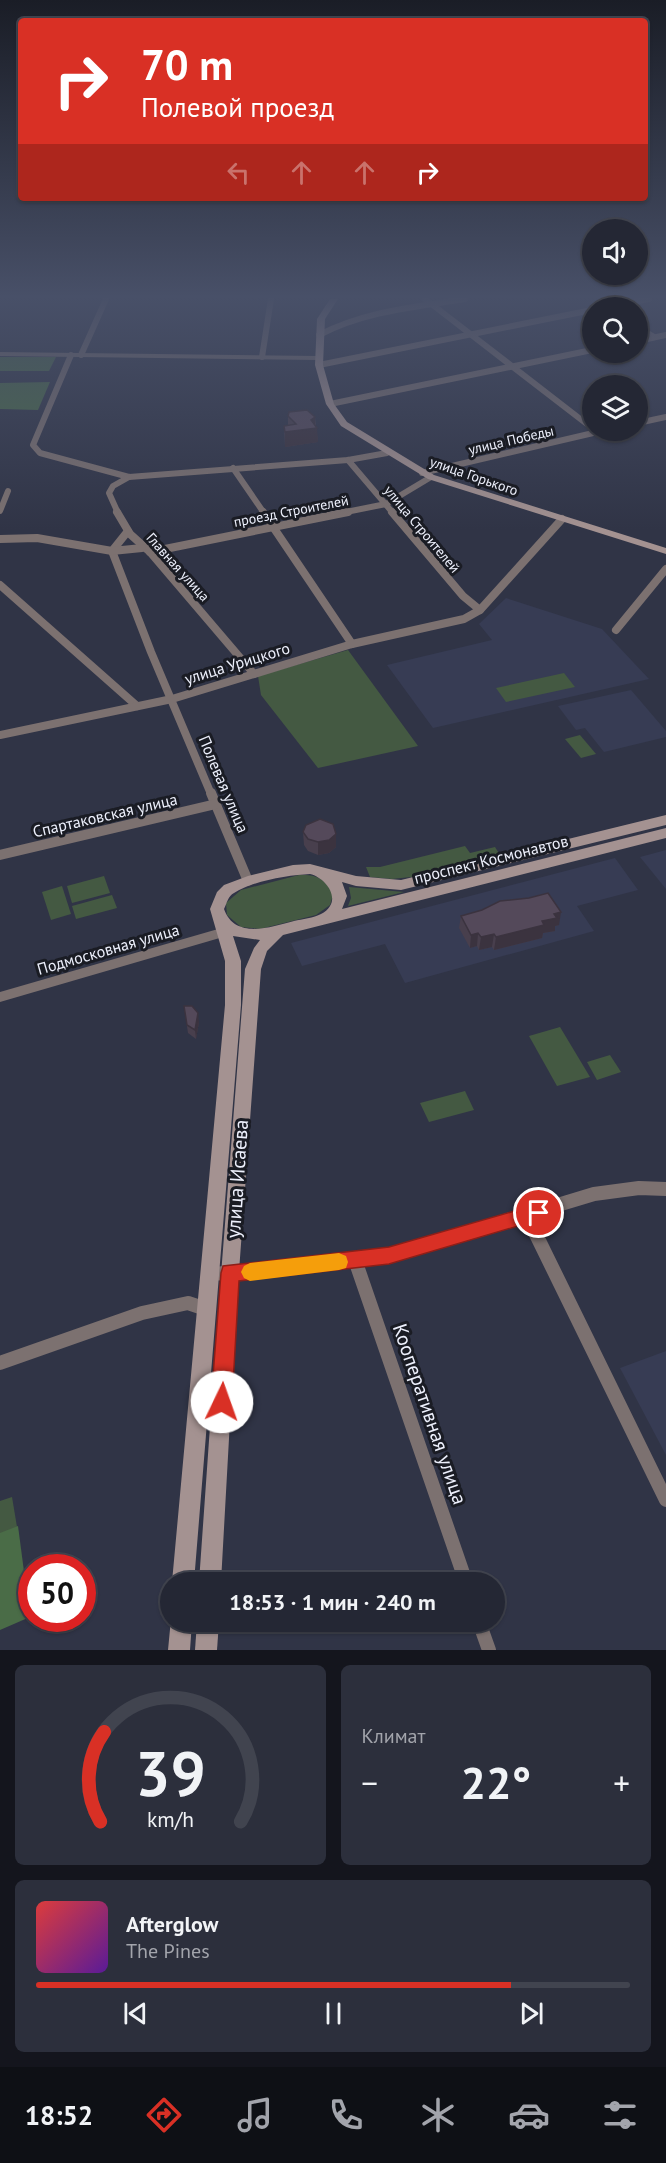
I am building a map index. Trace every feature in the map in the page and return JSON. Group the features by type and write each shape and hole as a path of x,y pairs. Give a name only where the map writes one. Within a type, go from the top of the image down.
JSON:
{"main road":[{"name":"улица Горького","path":"323,376 330,404 344,424 387,453 426,475 666,551"},
{"name":"проспект Космонавтов","path":"666,820 413,883 371,883 302,869 248,881 222,896 217,909 223,927 247,935 265,934 666,833"},
{"path":"326,874 335,881 341,893 338,905 326,919"},
{"name":"улица Исаева","path":"184,1572 234,990 233,961 223,927"},
{"name":"улица Исаева","path":"211,1572 253,969 261,948 281,930"},
{"path":"179,1650 180,1632"},
{"path":"206,1650 207,1632"}],"street":[{"path":"62,376 33,446 40,453 81,466 129,477 348,460 387,453"},
{"path":"330,404 466,376"},
{"path":"522,376 582,420"},
{"path":"648,421 666,417"},
{"name":"улица Победы","path":"426,475 582,433"},
{"name":"улица Строителей","path":"348,460 463,596 480,610"},
{"path":"233,468 352,644"},
{"name":"проезд Строителей","path":"150,552 386,504 426,475"},
{"name":"Главная улица","path":"129,477 113,486 109,493 128,531 142,548 150,552 254,674"},
{"path":"0,511 8,491"},
{"path":"480,610 562,519"},
{"path":"112,551 128,531"},
{"path":"0,539 37,538 112,551 142,548"},
{"name":"Полевая улица","path":"112,551 151,652 248,881"},
{"path":"616,630 666,569"},
{"path":"0,585 137,706"},
{"name":"улица Урицкого","path":"0,735 172,699 352,644 464,619 480,610"},
{"name":"Спартаковская улица","path":"0,855 216,804"},
{"name":"Подмосковная улица","path":"0,997 223,927"},
{"path":"209,1274 263,1271 389,1256 612,1190 666,1189"},
{"path":"527,1216 666,1500"},
{"name":"Кооперативная улица","path":"355,1260 463,1572"},
{"path":"0,1363 142,1313 189,1303 206,1309"},
{"path":"483,1632 489,1650"}],"shaded area":[{"path":"506,598 602,629 649,679 433,728 387,665 492,640 479,624"},
{"path":"631,690 666,731 666,737 604,752 585,728 576,730 558,706"},
{"path":"666,850 666,889 640,857"},
{"path":"615,858 638,890 577,906 594,931 405,983 385,944 302,966 291,943"},
{"path":"666,1351 666,1455 620,1368"}],"green space":[{"path":"50,382 38,410 0,409 0,383"},
{"path":"348,650 418,746 318,768 261,695 258,676"},
{"path":"564,673 575,687 506,702 496,688"},
{"path":"580,735 596,754 581,758 565,739"},
{"path":"465,846 470,853 495,847 500,855 411,877 392,879 370,877 366,867 380,867"},
{"path":"299,875 311,875 324,881 333,895 330,905 316,915 260,929 241,927 227,915 226,903 241,890"},
{"path":"104,876 110,893 72,903 67,886"},
{"path":"62,886 71,914 51,920 42,892"},
{"path":"349,887 404,892 348,906 351,898"},
{"path":"112,895 117,908 76,919 72,906"},
{"path":"560,1027 590,1077 557,1086 529,1036"},
{"path":"610,1055 621,1072 597,1080 587,1062"},
{"path":"465,1091 474,1110 429,1122 420,1103"},
{"path":"12,1497 18,1533 0,1539 0,1501"},
{"path":"18,1526 22,1554 18,1554 18,1622 0,1630 0,1533"}],"building":[{"path":"307,410 315,417 311,420 317,428 285,432 284,426 296,424 288,416 289,412"},
{"path":"320,819 333,824 336,834 329,840 318,842 308,839 303,832 306,825"},
{"path":"548,893 561,912 554,914 557,918 542,921 544,925 496,937 494,934 481,937 478,933 471,935 461,916 482,910 500,901 529,898"},
{"path":"184,1006 192,1006 198,1013 195,1030 187,1025"}],"slow traffic":[{"path":"250,1272 339,1262"}],"route":[{"path":"222,1402 230,1273 389,1256 539,1213"}]}
